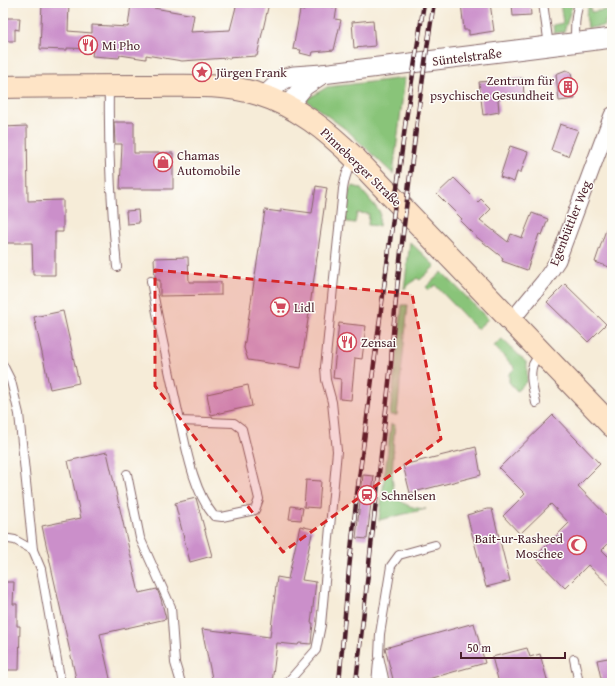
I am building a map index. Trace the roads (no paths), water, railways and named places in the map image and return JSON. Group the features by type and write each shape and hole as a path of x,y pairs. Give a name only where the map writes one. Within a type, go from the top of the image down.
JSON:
{"main road":[{"name":"Pinneberger Straße","path":"3,87 211,86 241,90 264,96 288,106 314,122 341,144 612,426"}],"street":[{"name":"Süntelstraße","path":"264,96 273,87 288,77 612,38"},
{"name":"Süntelstraße","path":"288,106 304,86 322,74"},
{"name":"Egenbüttler Weg","path":"512,321 544,282 558,260 612,115"}],"lane":[{"path":"543,3 549,46"},
{"path":"576,43 574,29 579,3"},
{"path":"109,86 108,135 113,227 117,267"},
{"path":"287,683 316,650 321,625 337,451 332,402 326,380 325,367 343,189 349,167 356,159"},
{"path":"151,281 159,326 180,420 190,463 205,505 214,516 222,517 255,510 259,500 242,429 234,424 180,420"},
{"path":"536,403 531,376 532,368 534,362 543,354"},
{"path":"3,365 11,381 19,414 33,550 41,569 60,683"},
{"path":"127,474 140,538 171,607 174,662 181,683"},
{"path":"3,538 15,540 33,550"},
{"path":"376,683 380,634 392,566 399,555 435,545"},
{"path":"378,656 385,683"},
{"path":"574,659 578,683"}],"railway":[{"path":"339,683 357,494 406,119 424,3"},
{"path":"356,683 391,364 401,251 434,3"}],"place":[{"name":"Mi Pho","path":"88,45"},
{"name":"Jürgen Frank","path":"202,72"},
{"name":"Zentrum für psychische Gesundheit","path":"568,87"},
{"name":"Chamas Automobile","path":"163,162"},
{"name":"Lidl","path":"280,307"},
{"name":"Zensai","path":"347,342"},
{"name":"Schnelsen","path":"367,495"},
{"name":"Bait-ur-Rasheed Moschee","path":"577,545"}]}
